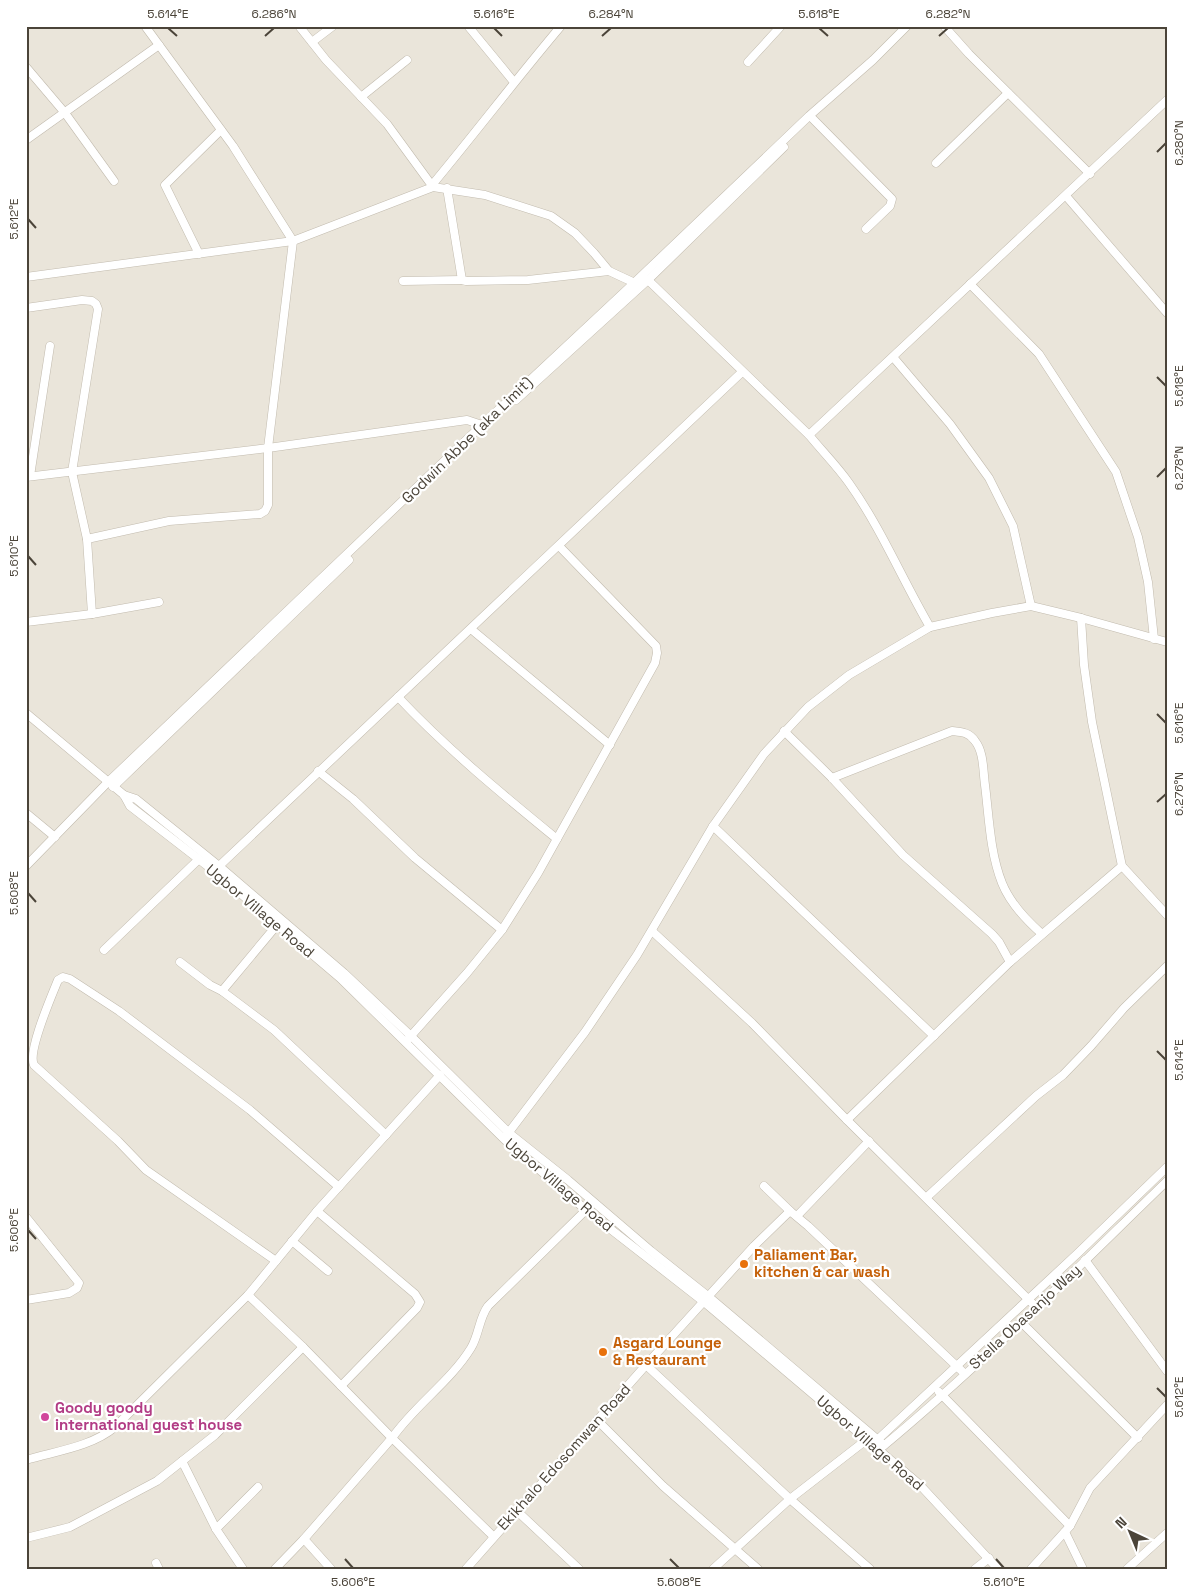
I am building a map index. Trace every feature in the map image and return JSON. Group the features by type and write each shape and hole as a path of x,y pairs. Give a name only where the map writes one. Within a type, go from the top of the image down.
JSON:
{"street":[{"path":"87,539 169,521 260,514 265,511 268,505 268,448 293,240 233,146 145,26"},
{"path":"299,26 326,60 387,124 433,186"},
{"path":"312,42 333,26"},
{"path":"468,26 514,82"},
{"path":"433,186 514,82 561,26"},
{"path":"748,62 781,26"},
{"name":"Godwin Abbe (aka Limit)","path":"26,866 485,426 638,285 810,116 907,26"},
{"path":"944,26 1090,174"},
{"path":"26,140 159,44"},
{"path":"361,96 407,60"},
{"path":"26,67 65,113 114,180"},
{"path":"936,163 1008,93"},
{"name":"Godwin Abbe (aka Limit)","path":"638,285 648,280 813,119 828,100"},
{"path":"809,435 1167,100"},
{"path":"813,119 892,199 890,206 866,229"},
{"path":"199,254 165,185 220,130"},
{"path":"26,277 293,240 433,186 485,195 551,216 575,233 594,252 608,271 638,285"},
{"path":"447,188 462,280"},
{"path":"1066,196 1167,314"},
{"path":"403,281 528,280 608,271"},
{"path":"648,280 809,435 849,482 889,549 930,627"},
{"path":"970,284 1039,354 1116,472 1138,537 1148,582 1154,639"},
{"path":"26,308 82,300 92,301 98,309 72,472 87,539 92,614"},
{"path":"50,346 28,476 268,448 467,420 485,426"},
{"path":"893,357 950,424 989,478 1013,526 1031,606"},
{"path":"216,869 742,372"},
{"path":"408,1038 502,930 557,839 655,663 656,646 559,546"},
{"path":"26,622 92,614 159,602"},
{"path":"506,1136 585,1032 652,931 714,826 764,754 808,707 849,675 930,627 1031,606 1167,642"},
{"path":"1081,618 1084,665 1092,722 1122,866 1167,915"},
{"path":"471,629 610,745"},
{"path":"398,697 482,777 557,839"},
{"name":"Ugbor Village Road","path":"26,713 124,795 130,806 198,860 216,869 344,973 506,1136 568,1180 875,1442 919,1484 998,1569"},
{"path":"784,731 832,778 903,855 1000,942 1010,962"},
{"path":"832,778 952,731 972,736 981,751 990,829 995,861 1001,882 1006,894 1016,907 1029,923 1042,934"},
{"path":"318,771 353,800 416,858 502,930"},
{"name":"Ugbor Village Road","path":"124,795 136,799 277,925 408,1038 440,1075 586,1210 706,1299"},
{"path":"26,813 55,837"},
{"path":"714,826 934,1036"},
{"path":"104,950 198,860"},
{"path":"847,1120 1010,962 1122,866"},
{"path":"222,991 277,925"},
{"path":"652,931 752,1023 1036,1307"},
{"path":"180,962 274,1030 386,1135"},
{"path":"926,1197 1036,1096 1063,1075 1124,1008 1167,966"},
{"path":"276,1261 146,1170 118,1141 34,1064 32,1055 37,1037 58,980 63,976 70,979 118,1011 250,1110 339,1186"},
{"path":"26,1460 90,1442 104,1436 248,1295 339,1186 440,1075"},
{"name":"Ekikhalo Edosomwan Road","path":"466,1569 493,1536 754,1246 794,1214 868,1141"},
{"path":"713,1569 790,1499 875,1442 957,1367 1167,1167"},
{"name":"Stella Obasanjo Way","path":"875,1442 942,1394 965,1374 1167,1182"},
{"path":"764,1186 965,1374"},
{"path":"275,1569 304,1539 392,1438 402,1423 453,1371 472,1347 484,1311 488,1306 586,1210"},
{"path":"317,1212 415,1294 420,1302 417,1308 341,1386"},
{"path":"26,1217 79,1284 77,1288 69,1293 26,1300"},
{"path":"292,1241 328,1271"},
{"path":"1085,1260 1167,1371"},
{"path":"248,1295 493,1536"},
{"path":"1021,1322 1138,1438"},
{"path":"26,1538 70,1527 156,1481 215,1435 303,1347"},
{"path":"646,1365 790,1499 870,1569"},
{"path":"934,1388 942,1394 1067,1529 1083,1569"},
{"path":"1030,1569 1067,1529 1090,1488 1167,1405"},
{"path":"597,1420 664,1486 758,1569"},
{"path":"182,1460 216,1529 243,1569"},
{"path":"216,1529 258,1488"},
{"path":"517,1511 578,1569"},
{"path":"1127,1569 1167,1532"},
{"path":"304,1539 330,1569"},
{"path":"975,1569 989,1558"}],"shaded area":[{"path":"26,26 1167,26 1167,1569 26,1569"}],"place":[{"name":"Paliament Bar, kitchen & car wash","path":"744,1264"},
{"name":"Asgard Lounge & Restaurant","path":"603,1352"},
{"name":"Goody goody international guest house","path":"45,1417"}]}
